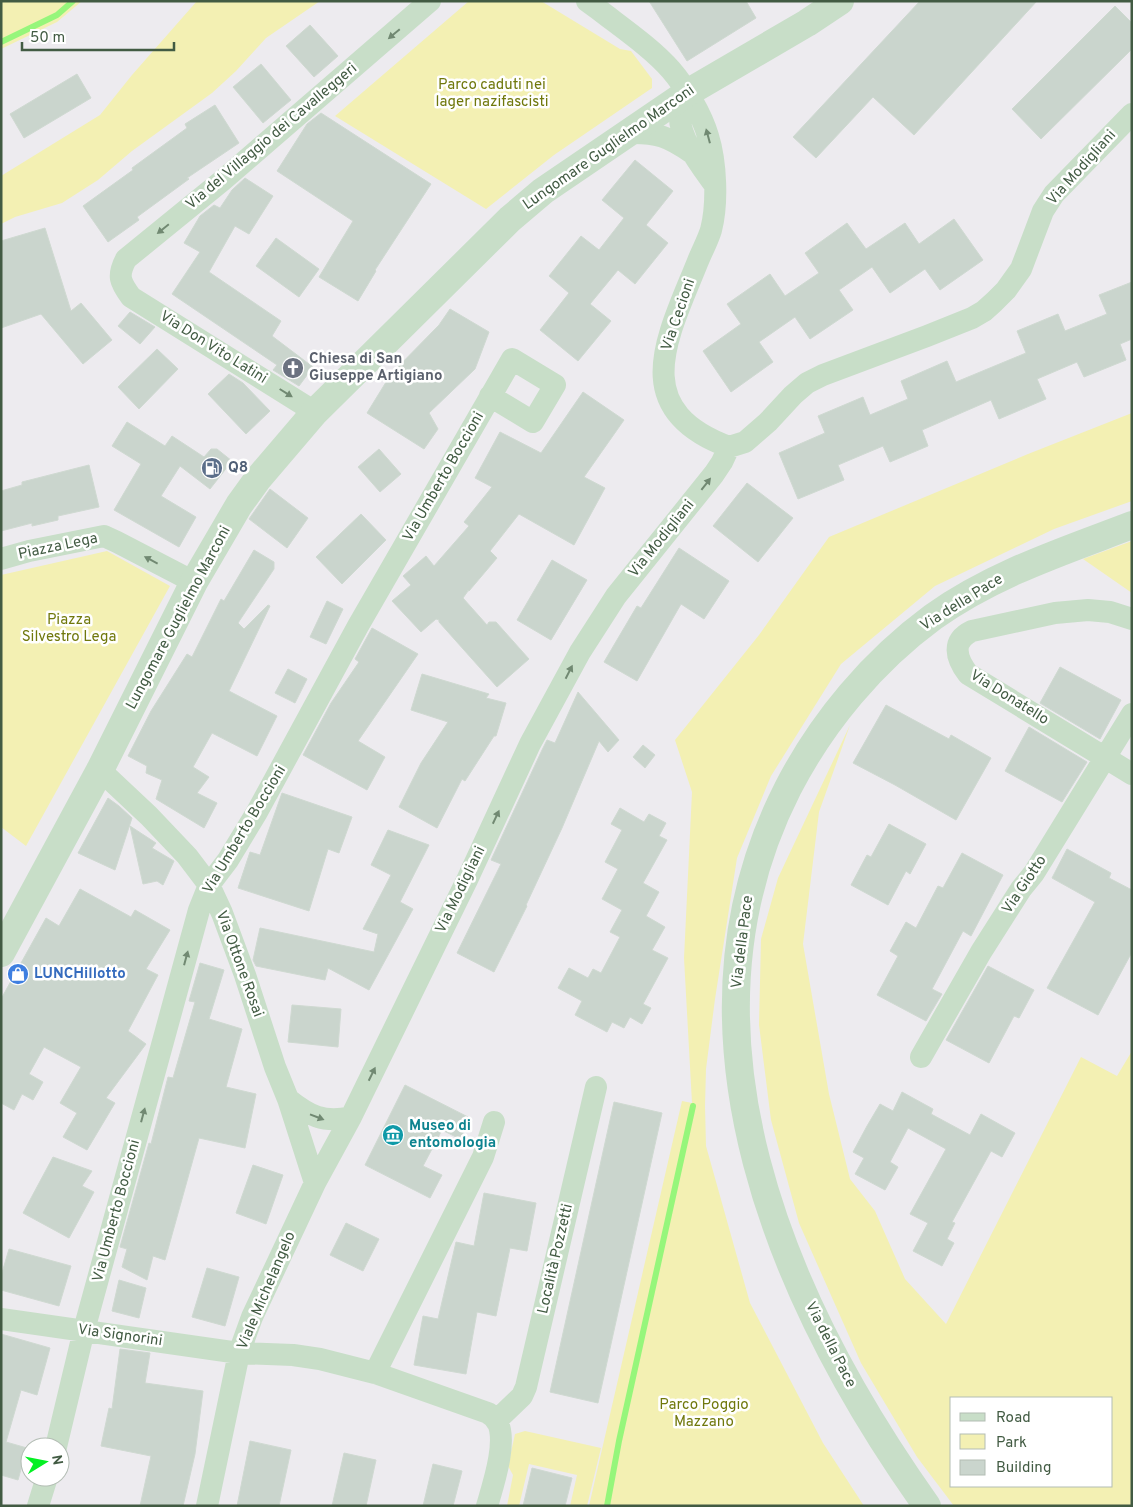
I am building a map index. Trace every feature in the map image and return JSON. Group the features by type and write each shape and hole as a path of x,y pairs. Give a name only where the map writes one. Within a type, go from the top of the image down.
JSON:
{"street":[{"name":"Via del Villaggio dei Cavalleggeri","path":"120,276 126,259 223,180 430,1"},
{"name":"Via Cecioni","path":"587,1 659,58 672,71 702,118 709,137 715,184 715,210 710,232 673,324 663,358 663,378 666,396 683,421 714,441 729,447"},
{"name":"Lungomare Guglielmo Marconi","path":"1,953 100,770 194,582 239,505 257,480 315,412 510,219 543,191 687,93 807,23 840,1"},
{"path":"687,93 680,112 680,122 692,153 715,184"},
{"name":"Via Modigliani","path":"350,1117 467,880 530,744 580,652 616,596 722,462 729,447 745,442 808,383 823,375 972,318 989,306 1006,290 1020,269 1043,212 1054,194 1132,114"},
{"path":"628,134 646,132 660,136 676,142 692,153"},
{"name":"Via Don Vito Latini","path":"120,276 123,286 131,296 315,412"},
{"name":"Via Umberto Boccioni","path":"58,1437 84,1330 199,910 209,885 228,860 257,812 358,626 490,396"},
{"name":"Via della Pace","path":"926,1506 880,1437 818,1327 771,1214 755,1158 738,1058 736,991 739,946 748,895 762,849 778,808 800,764 826,726 857,687 895,648 934,617 982,588 1026,566 1132,525"},
{"name":"Piazza Lega","path":"1,559 28,551 104,536 194,582"},
{"name":"Via Donatello","path":"1132,619 1110,612 1088,610 1055,613 972,631 965,634 959,642 957,654 960,663 968,674 1132,774"},
{"name":"Via Giotto","path":"921,1057 981,952 1021,889 1034,873 1132,714"},
{"name":"Via Ottone Rosai","path":"100,770 181,849 209,885 246,975 315,1183"},
{"name":"Località Pozzetti","path":"496,1421 522,1396 526,1387 596,1087"},
{"path":"288,1099 301,1110 319,1118 333,1121 350,1117"},
{"name":"Viale Michelangelo","path":"208,1506 239,1353 252,1317 315,1183 350,1117"},
{"path":"375,1373 483,1157 494,1122"},
{"name":"Via Signorini","path":"1,1319 239,1353"},
{"path":"239,1353 293,1354 320,1359 375,1373 488,1413 496,1421 500,1433 501,1452 488,1506"},
{"path":"38,1506 44,1487"}],"green space":[{"path":"1,1 82,1 57,22 1,49"},
{"path":"197,1 320,1 266,38 236,71 212,93 132,151 98,180 62,203 15,217 1,224 1,176 100,115 132,75"},
{"name":"Parco caduti nei lager nazifascisti","path":"469,1 541,1 620,49 631,51 652,79 652,88 554,155 486,209 335,116"},
{"name":"Parco Poggio Mazzano","path":"1132,413 1132,501 1054,529 935,586 841,664 771,776 737,858 706,1069 706,1146 750,1303 823,1443 864,1506 589,1506 682,1101 692,1103 684,958 692,792 675,740 759,635 829,537"},
{"path":"1132,541 1132,593 1083,559"},
{"name":"Piazza Silvestro Lega","path":"107,551 170,586 26,846 1,827 1,575"},
{"path":"850,725 819,812 803,944 829,1094 850,1179 875,1211 905,1279 946,1324 1081,1057 1117,1076 1132,1051 1132,1506 954,1506 917,1457 861,1363 799,1223 771,1120 759,1025 761,939 778,878"},
{"path":"525,1431 601,1448 587,1506 570,1506 577,1475 529,1464 519,1506 507,1506 513,1475 508,1466 515,1434"}],"building":[{"path":"649,1 746,1 756,18 687,61"},
{"path":"920,1 1037,1 914,135 873,97 816,158 793,137"},
{"path":"1115,6 1132,23 1132,49 1041,139 1012,109"},
{"path":"310,25 338,56 314,77 286,46"},
{"path":"261,64 291,100 263,123 233,87"},
{"path":"77,74 91,98 24,138 10,114"},
{"path":"215,105 239,143 187,178 189,179 137,217 139,220 108,242 83,206 187,128 185,124"},
{"path":"321,113 431,184 375,270 358,301 319,277 353,221 277,171 307,124"},
{"path":"635,160 673,191 646,225 668,243 635,284 618,270 590,304 611,321 578,361 540,330 569,293 549,276 581,236 599,250 624,218 602,200"},
{"path":"245,178 273,196 249,234 235,226 209,272 281,321 272,336 313,367 299,386 273,370 277,365 172,294 200,252 184,243 200,216 214,205 220,208 232,190"},
{"path":"954,219 983,260 940,290 925,269 890,293 872,267 839,290 853,310 810,339 795,317 759,342 773,362 731,392 703,351 741,324 727,304 770,274 785,296 819,273 805,253 847,223 866,249 905,223 919,244"},
{"path":"45,228 71,311 81,303 112,340 83,364 41,314 1,328 1,241"},
{"path":"276,238 319,269 299,297 256,266"},
{"path":"1132,282 1132,339 1120,344 1126,360 1084,377 1077,362 1037,379 1046,399 999,419 991,400 922,430 928,446 890,462 883,446 838,465 844,480 798,499 779,453 825,433 818,416 863,397 870,415 908,399 901,381 947,361 956,382 1026,353 1017,331 1058,314 1065,331 1107,314 1099,295"},
{"path":"450,309 489,332 475,369 429,413 438,429 424,449 367,413 391,374 439,325"},
{"path":"130,312 155,327 140,344 118,326"},
{"path":"157,349 178,369 139,409 118,387"},
{"path":"229,374 243,383 270,411 246,434 208,394"},
{"path":"583,392 624,420 584,477 605,488 574,545 519,514 490,551 497,558 469,591 467,590 463,598 487,625 489,622 496,622 529,659 497,687 439,620 436,619 421,632 392,601 411,585 403,576 426,556 434,566 469,526 464,522 492,487 475,478 500,432 541,453"},
{"path":"127,422 165,446 172,436 204,457 211,449 217,449 232,461 210,489 180,466 161,496 196,517 179,547 114,510 141,464 112,446"},
{"path":"379,449 401,474 380,492 358,467"},
{"path":"89,465 99,507 58,516 58,520 32,526 32,523 1,531 1,491 22,485 22,482"},
{"path":"747,483 793,518 758,562 713,526"},
{"path":"270,489 308,518 287,548 249,519"},
{"path":"361,514 386,540 342,584 316,557"},
{"path":"679,548 729,581 704,619 681,604 637,681 604,662 637,606 641,608"},
{"path":"254,550 274,562 274,569 238,623 244,629 268,605 270,606 229,691 277,716 257,756 212,733 193,767 209,777 197,793 217,803 204,828 156,799 162,780 146,773 147,766 128,756 151,711 187,654 192,657 221,599 224,601"},
{"path":"552,560 587,580 551,640 517,620"},
{"path":"327,601 343,609 326,644 310,637"},
{"path":"372,628 418,654 358,741 385,757 367,790 303,755 331,703 359,662 355,659"},
{"path":"1060,667 1121,700 1100,739 1040,703"},
{"path":"288,669 307,679 295,703 275,693"},
{"path":"422,674 489,694 486,698 506,703 496,736 494,736 465,781 462,779 437,828 399,807 421,763 448,722 411,710"},
{"path":"578,692 619,740 608,752 599,741 527,906 494,972 457,953 501,864 491,860 547,740 555,743"},
{"path":"886,705 949,739 951,735 991,758 956,820 853,763"},
{"path":"1029,727 1087,762 1062,802 1005,771"},
{"path":"643,745 655,755 645,768 633,757"},
{"path":"282,793 352,817 339,853 328,849 309,911 238,888 250,852 260,855"},
{"path":"108,798 132,818 115,870 78,853"},
{"path":"620,808 644,822 649,814 666,823 659,836 667,840 643,883 659,892 646,916 665,927 652,950 668,958 643,1004 651,1008 642,1024 630,1017 624,1028 612,1022 607,1032 575,1015 582,1001 558,988 569,968 588,978 593,969 601,973 620,937 610,932 622,910 602,899 618,869 605,862 622,830 611,824"},
{"path":"889,824 926,844 910,874 906,871 888,905 851,885 867,855 871,857"},
{"path":"130,826 156,843 152,848 174,861 163,885 157,881 143,884"},
{"path":"388,830 429,845 400,902 413,909 369,990 328,968 325,980 256,966 253,960 260,928 374,952 378,934 363,929 391,875 371,865"},
{"path":"1067,849 1111,873 1109,878 1132,890 1132,952 1098,1015 1047,988 1095,902 1052,878"},
{"path":"962,853 1003,875 971,936 963,931 932,989 942,994 926,1021 877,995 898,956 890,951 906,922 916,928 938,886 943,888"},
{"path":"80,889 131,917 135,910 170,930 146,969 158,975 128,1031 146,1044 106,1098 115,1103 87,1150 63,1137 77,1113 60,1103 81,1067 44,1047 29,1074 43,1082 33,1100 22,1094 14,1110 1,1103 1,999 46,918 59,926"},
{"path":"200,963 224,970 209,1019 242,1029 226,1087 256,1094 245,1148 199,1138 165,1260 153,1256 147,1280 122,1267 127,1249 120,1247 149,1143 151,1144 168,1077 173,1078 195,1002 189,1001"},
{"path":"988,966 1034,990 1019,1018 1014,1016 989,1063 946,1040"},
{"path":"292,1005 341,1009 338,1047 288,1042"},
{"path":"405,1085 470,1118 460,1139 442,1130 423,1166 442,1175 430,1198 365,1165"},
{"path":"902,1092 933,1109 931,1114 970,1135 981,1114 1015,1133 1002,1157 991,1151 952,1222 955,1223 947,1239 954,1243 942,1266 913,1251 928,1223 910,1214 946,1149 908,1128 890,1162 898,1167 885,1190 855,1174 864,1158 853,1152 867,1126 880,1104 893,1111"},
{"path":"614,1102 662,1113 598,1403 550,1392"},
{"path":"53,1157 92,1171 82,1186 94,1192 69,1238 23,1213"},
{"path":"253,1165 283,1175 266,1224 236,1213"},
{"path":"484,1193 536,1203 527,1251 510,1248 496,1316 477,1312 466,1374 414,1365 423,1316 438,1319 456,1242 474,1246"},
{"path":"346,1223 379,1239 363,1271 330,1255"},
{"path":"9,1249 71,1266 59,1306 1,1290 1,1276"},
{"path":"207,1268 239,1277 225,1326 192,1317"},
{"path":"119,1280 146,1288 139,1318 112,1311"},
{"path":"1,1334 50,1348 37,1395 21,1390 6,1442 20,1446 20,1473 18,1480 1,1475"},
{"path":"120,1349 150,1353 145,1383 203,1391 195,1454 183,1506 140,1506 151,1456 101,1446 109,1408 112,1409"},
{"path":"250,1441 291,1450 279,1506 237,1506"},
{"path":"344,1453 376,1460 366,1506 332,1506"},
{"path":"433,1464 462,1471 453,1506 423,1506"},
{"path":"532,1468 572,1478 565,1506 523,1506"}],"waterway":[{"path":"1,42 57,15 73,1"},
{"path":"607,1506 619,1441 693,1106"}],"place":[{"name":"Chiesa di San Giuseppe Artigiano","path":"293,368"},
{"name":"Q8","path":"212,468"},
{"name":"LUNCHillotto","path":"18,974"},
{"name":"Museo di entomologia","path":"393,1135"}]}
